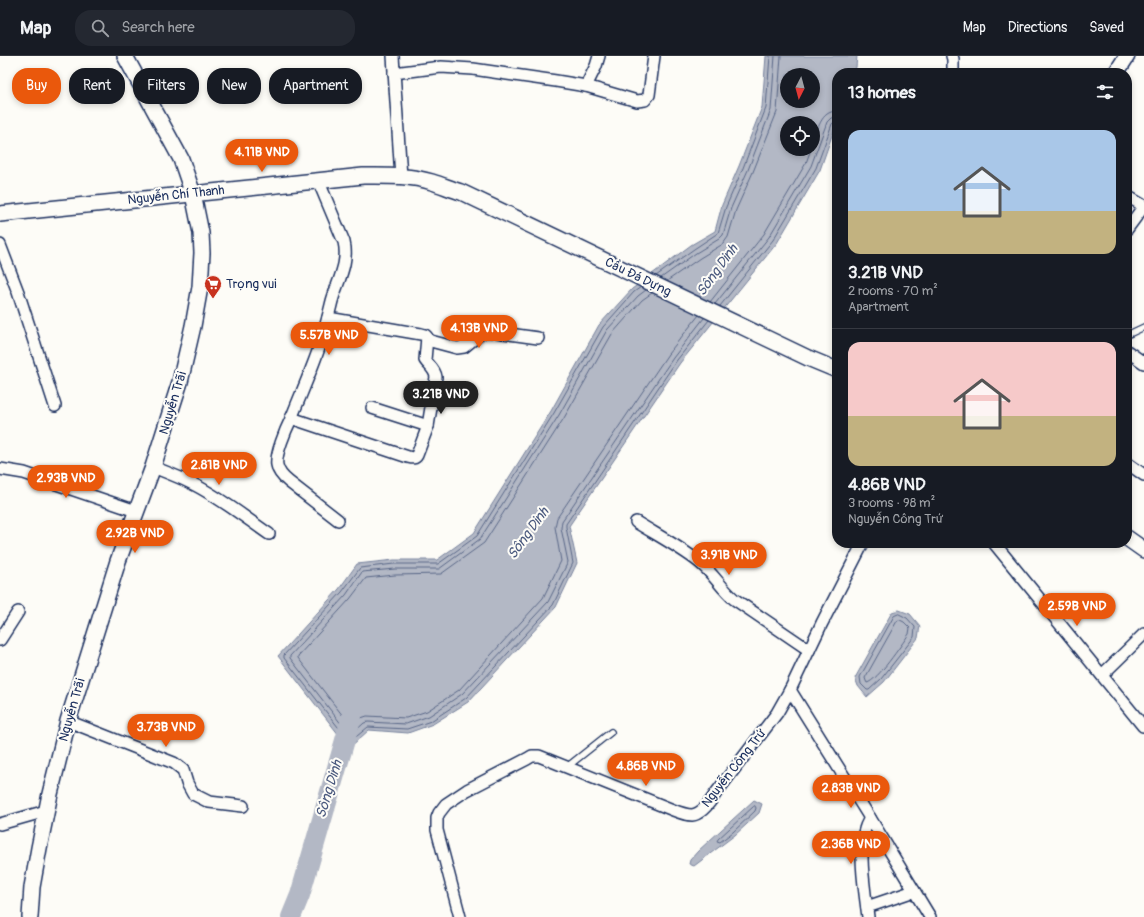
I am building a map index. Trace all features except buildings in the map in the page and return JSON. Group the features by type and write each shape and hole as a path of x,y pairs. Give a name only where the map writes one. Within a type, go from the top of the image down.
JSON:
{"main road":[{"name":"Nguyễn Trãi","path":"30,917 32,887 46,811 68,721 118,561 153,467 180,382 200,287 202,264 201,243 193,194 181,159 125,56"},
{"path":"1119,68 1127,56"},
{"name":"Nguyễn Chí Thanh","path":"0,214 362,176 401,177 430,181 461,192 512,216"},
{"name":"Cầu Đá Dựng","path":"512,216 808,358 832,368"},
{"path":"1132,542 1144,550"}],"street":[{"path":"393,56 401,177"},
{"path":"586,86 596,66 599,56"},
{"path":"394,73 441,67 473,69 541,78 586,86 637,101 646,100 649,95 654,56"},
{"path":"952,56 953,68"},
{"path":"318,180 341,233 346,249 346,257 318,352 291,418 276,460 278,470 282,476 338,520"},
{"path":"1132,199 1144,206 1132,222"},
{"path":"0,245 18,292 55,406"},
{"path":"291,418 412,458 416,457 417,455 428,426 436,377 432,368 425,360 427,340 425,335 328,318"},
{"path":"427,340 452,348 457,348 464,347 480,334 488,331 538,338"},
{"path":"1132,355 1144,364"},
{"path":"372,408 428,426"},
{"path":"153,467 190,482 204,490 269,534"},
{"path":"1132,467 1144,475"},
{"path":"0,469 24,473 136,510"},
{"path":"636,522 700,562 729,594 809,650"},
{"name":"Nguyễn Công Trứ","path":"460,917 437,830 437,818 442,808 451,800 467,790 532,756 539,756 673,810 691,815 700,811 709,803 776,713 790,690 860,548"},
{"path":"998,548 1143,726"},
{"path":"0,640 18,612"},
{"path":"1102,675 1144,634"},
{"path":"790,690 930,917"},
{"path":"68,721 174,763 183,770 193,794 208,802 243,806"},
{"path":"0,824 46,811"},
{"path":"870,818 865,828 863,844 863,874 867,912 914,891"}],"lane":[{"path":"1132,333 1144,327"},
{"path":"567,767 611,732"}],"water":[{"path":"766,56 857,56 856,68 832,68 832,135 820,170 777,243 680,363 569,526 577,563 556,607 468,702 433,724 408,733 369,730 349,748 278,656 339,589 357,564 394,560 437,560 474,533 551,411 599,325 632,289 691,245 715,231 722,205 762,107"},
{"path":"899,610 910,614 920,626 918,638 884,682 867,697 858,686 855,678 892,612"},
{"path":"754,800 762,804 759,813 735,835 694,866 689,864 690,860 698,851"}],"waterway":[{"name":"Sông Dinh","path":"291,917 300,895 352,716"}],"place":[{"name":"Trọng vui","path":"213,299"}]}
